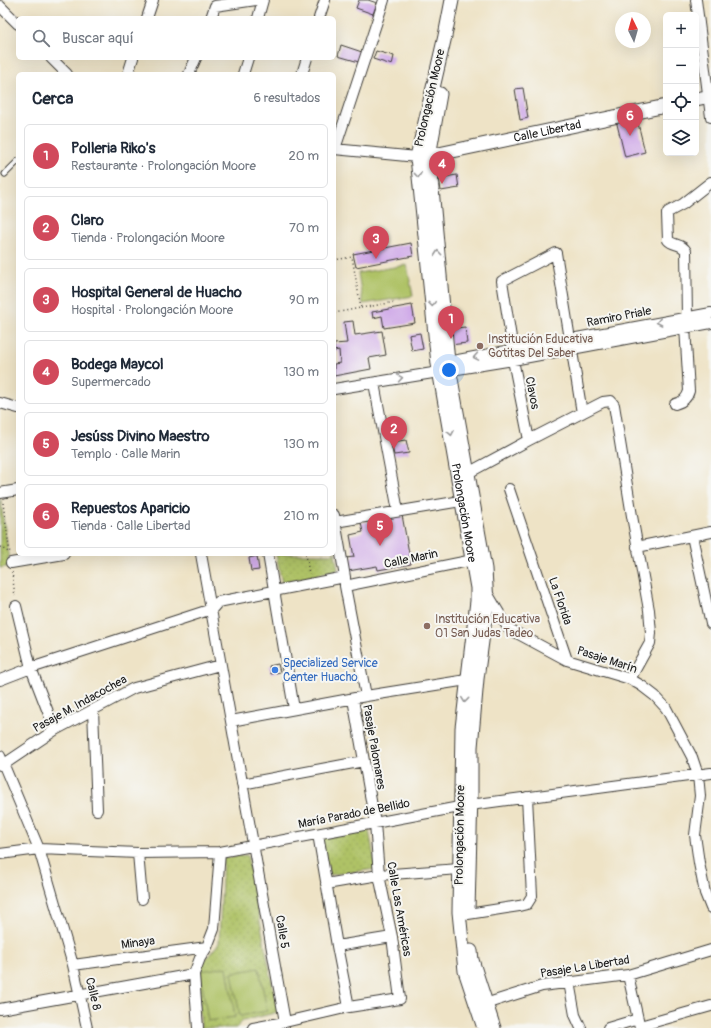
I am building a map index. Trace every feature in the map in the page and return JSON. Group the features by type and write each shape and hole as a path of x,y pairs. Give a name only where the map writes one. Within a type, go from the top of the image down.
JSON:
{"street":[{"path":"148,16 153,0"},
{"path":"212,16 215,3 256,0"},
{"path":"259,16 263,0"},
{"path":"320,16 324,0"},
{"path":"336,146 384,0"},
{"name":"Prolongación Moore","path":"452,0 423,156 444,367 482,590 477,601 472,679 462,728 466,806 468,914 472,960 494,1028"},
{"name":"Prolongación Moore","path":"423,156 458,0"},
{"path":"696,0 705,97 711,117"},
{"path":"0,6 16,22"},
{"path":"53,60 65,72"},
{"path":"129,72 132,60"},
{"path":"190,72 195,60"},
{"path":"244,72 248,60"},
{"path":"303,72 306,60"},
{"name":"Calle Libertad","path":"423,156 663,107"},
{"path":"336,149 423,156"},
{"path":"674,404 681,402 687,397 689,391 686,322 686,251 682,246 671,243 668,240 667,214 683,204 711,182"},
{"name":"Clavos","path":"528,440 502,281 556,253 571,345"},
{"name":"Ramiro Priale","path":"336,389 374,383 444,367 571,345 686,322 711,313"},
{"name":"Ramiro Priale","path":"686,322 711,323"},
{"path":"571,345 582,412"},
{"name":"Prolongación Moore","path":"444,367 468,473 467,500"},
{"path":"374,383 398,510"},
{"path":"468,473 582,412 604,402 611,401 614,405 637,547 649,610 651,633 650,643 630,679"},
{"path":"0,402 16,407"},
{"name":"La Florida","path":"509,489 567,660"},
{"path":"1,493 16,490"},
{"path":"336,518 467,500"},
{"path":"336,524 366,696"},
{"path":"637,547 711,532"},
{"path":"692,536 708,601 711,624"},
{"path":"10,558 37,556"},
{"name":"Calle 5","path":"201,556 285,1022"},
{"path":"268,556 294,710"},
{"name":"Calle Marin","path":"0,680 31,668 212,609 218,602 311,584 345,582 477,559"},
{"name":"Pasaje Marín","path":"482,590 508,628 567,660 630,679 655,696 666,708 692,757 698,774 700,796 696,834 699,863 711,908"},
{"path":"16,606 31,668 55,730"},
{"name":"Pasaje M. Indacochea","path":"1,762 55,730 134,688 220,665"},
{"path":"231,721 366,696 472,679"},
{"name":"Pasaje Palomares","path":"353,699 375,823"},
{"path":"93,710 97,810"},
{"path":"242,784 364,761"},
{"name":"Calle 8","path":"1,762 39,849 80,994 87,1028"},
{"name":"María Parado de Bellido","path":"0,854 39,849 138,853 220,852 466,806 711,773"},
{"path":"468,914 527,904 532,896 527,797"},
{"name":"Prolongación Moore","path":"466,806 459,869 459,912 466,971 484,1028"},
{"name":"Calle Las Américas","path":"349,1007 400,999 392,937 379,876 375,823"},
{"path":"253,1028 349,1007 318,834"},
{"path":"198,1028 194,974 214,929 220,852"},
{"path":"138,853 142,899"},
{"path":"326,884 379,876 459,869"},
{"path":"337,946 392,937"},
{"name":"Minaya","path":"72,965 207,946"},
{"name":"Pasaje La Libertad","path":"485,1004 542,986 628,975 711,950"},
{"path":"0,1009 194,974"},
{"path":"628,975 639,1024"},
{"path":"569,982 576,1015 581,1028"},
{"path":"608,1028 639,1024 711,1008"}],"lane":[{"path":"5,174 16,163"}],"path":[{"path":"336,260 352,257 361,308"},
{"path":"336,313 395,302"},
{"path":"1,493 16,606"},
{"path":"0,546 10,558"},
{"path":"306,556 311,584"}],"green space":[{"path":"407,265 413,296 363,304 358,273"},
{"path":"0,495 10,566 0,568"},
{"path":"276,556 335,556 338,570 282,583"},
{"path":"369,830 376,869 329,875 322,838"},
{"path":"247,855 278,1012 243,1021 236,1028 201,1028 197,970 219,943 223,858"},
{"path":"227,967 235,1017 208,1021 200,971"},
{"path":"259,968 267,1011 240,1016 232,973"}],"building":[{"path":"359,0 368,0 377,3 373,14 356,8"},
{"path":"341,45 362,52 359,62 338,56"},
{"path":"376,51 394,56 392,65 373,59"},
{"path":"523,88 528,118 520,120 515,89"},
{"path":"636,115 645,152 625,157 616,120"},
{"path":"457,175 459,188 441,191 439,178"},
{"path":"411,243 413,256 356,267 353,254"},
{"path":"412,305 415,323 384,328 382,316 373,318 372,312"},
{"path":"353,321 355,335 382,331 386,355 369,358 371,369 336,376 336,364 340,363 339,350 336,351 336,344 347,343 344,322"},
{"path":"465,327 467,343 450,345 448,329"},
{"path":"420,333 423,349 412,351 409,335"},
{"path":"406,440 409,453 394,455 391,442"},
{"path":"402,515 411,564 378,570 377,566 348,571 346,558 354,557 350,535 363,532 361,523"},
{"path":"257,556 259,570 251,571 249,558"},
{"path":"278,664 280,672 271,674 269,666"}],"place":[{"name":"Repuestos Aparicio","path":"630,136"},
{"name":"Bodega Maycol","path":"442,184"},
{"name":"Hospital General de Huacho","path":"376,259"},
{"name":"Polleria Riko's","path":"451,339"},
{"name":"Institución Educativa Gotitas Del Saber","path":"480,346"},
{"name":"Claro","path":"394,449"},
{"name":"Jesúss Divino Maestro","path":"380,546"},
{"name":"Institución Educativa 01 San Judas Tadeo","path":"427,626"},
{"name":"Specialized Service Center Huacho","path":"275,670"}]}
